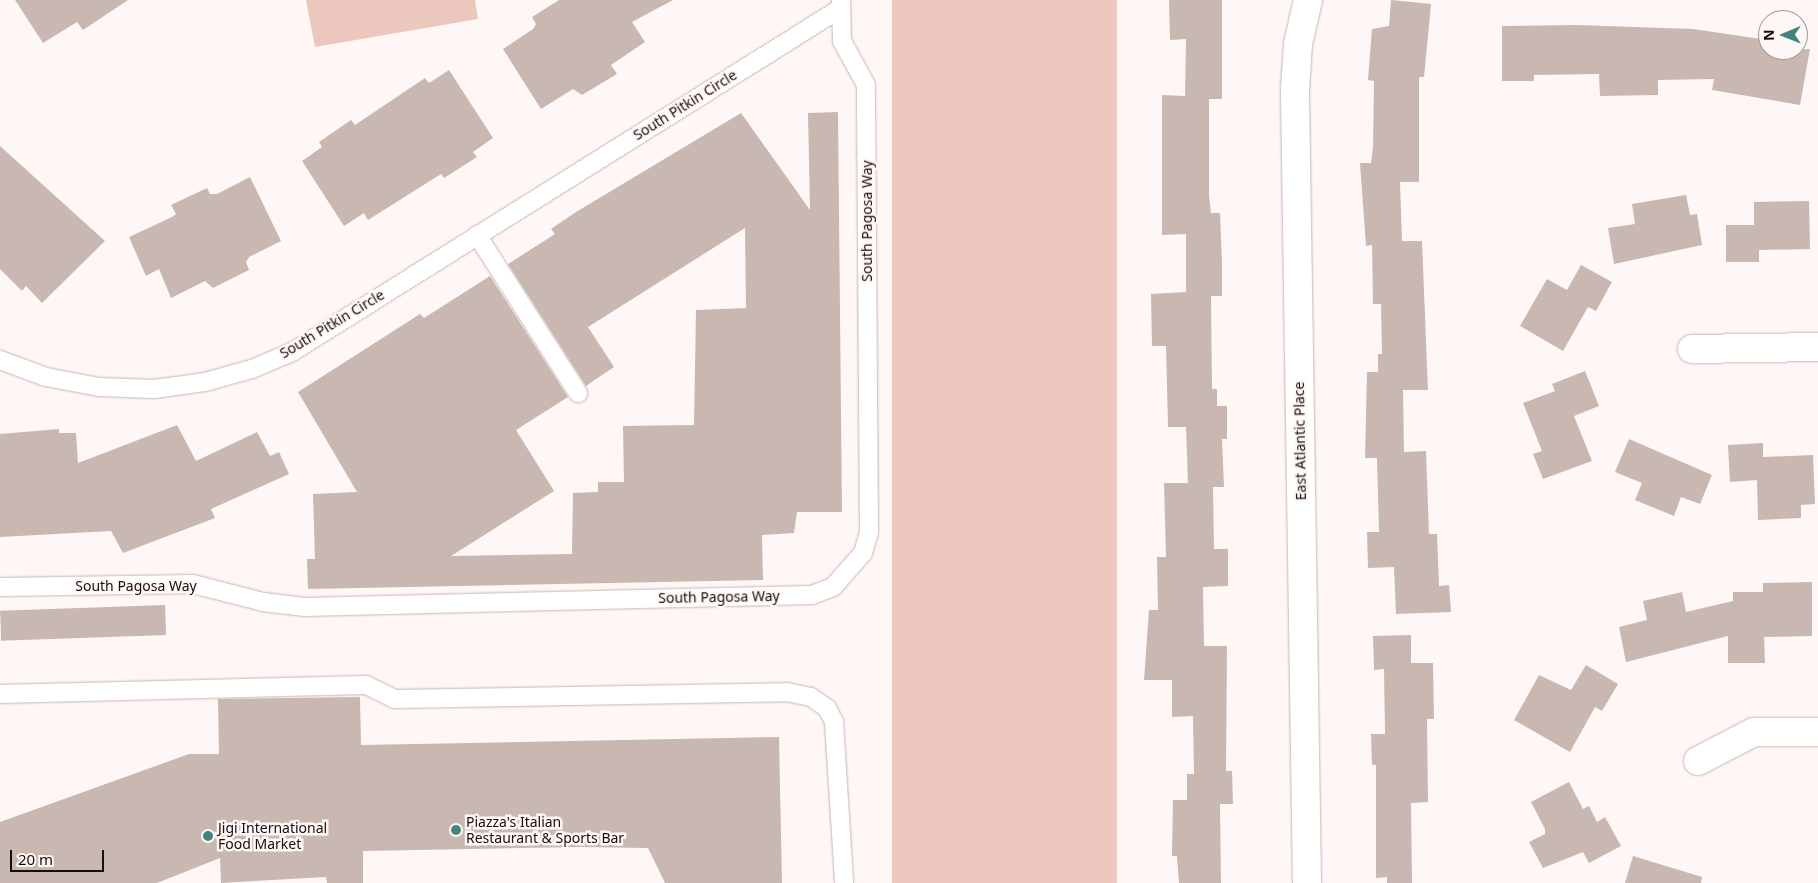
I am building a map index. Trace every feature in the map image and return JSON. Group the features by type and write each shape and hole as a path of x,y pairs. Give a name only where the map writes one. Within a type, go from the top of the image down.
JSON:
{"street":[{"name":"East Atlantic Place","path":"1307,883 1295,89 1298,44 1308,0"},
{"path":"1692,349 1818,347"},
{"path":"1698,761 1754,732 1818,732"}],"lane":[{"name":"South Pitkin Circle","path":"0,360 46,377 99,387 154,389 205,382 292,352 841,4"},
{"name":"South Pagosa Way","path":"0,587 193,584 262,602 305,608 812,595 833,586 864,553 869,532 866,86 842,41 841,4"},
{"path":"477,235 578,394"},
{"path":"0,694 366,685 395,699 788,692 811,697 828,708 834,722 844,883"}],"shaded area":[{"path":"306,0 475,0 478,19 315,47"},
{"path":"892,0 1117,0 1117,883 892,883"}],"building":[{"path":"15,0 128,0 83,30 77,22 43,43"},
{"path":"559,0 673,0 632,22 645,42 611,65 617,74 582,95 573,89 541,109 503,49 533,29 536,24 532,17"},
{"path":"1169,0 1222,0 1222,99 1209,99 1209,196 1211,213 1220,213 1222,263 1222,296 1211,296 1212,389 1217,389 1217,406 1227,406 1227,439 1222,439 1224,487 1213,487 1214,549 1228,549 1228,586 1203,587 1204,646 1227,646 1226,771 1232,771 1233,804 1220,804 1221,883 1179,883 1177,856 1172,856 1173,800 1187,800 1187,774 1194,774 1193,716 1172,717 1172,680 1144,680 1149,610 1158,610 1157,557 1166,557 1164,483 1188,483 1186,427 1168,427 1166,346 1152,346 1151,294 1186,292 1186,234 1162,235 1162,95 1185,96 1186,39 1170,40"},
{"path":"1391,0 1431,4 1424,77 1419,77 1419,182 1400,182 1402,241 1422,241 1428,390 1403,390 1404,452 1426,451 1429,534 1437,534 1439,586 1449,585 1451,612 1396,614 1394,567 1368,568 1367,532 1379,532 1377,458 1365,458 1367,372 1378,372 1378,354 1382,354 1381,304 1373,304 1372,245 1366,246 1360,163 1371,163 1373,146 1374,81 1368,80 1372,29 1389,26"},
{"path":"1577,25 1693,29 1758,39 1758,60 1808,60 1808,49 1810,49 1800,105 1712,90 1714,79 1658,80 1658,95 1600,96 1599,74 1534,75 1534,81 1502,81 1502,26"},
{"path":"449,70 493,138 473,152 477,157 444,178 441,174 368,220 364,213 344,226 302,161 322,147 319,142 351,120 355,125 425,78 429,83"},
{"path":"838,112 842,512 797,512 794,533 762,535 763,580 308,589 307,559 315,559 313,494 357,492 298,392 420,314 424,318 490,276 568,397 516,430 554,491 451,556 572,554 573,493 598,492 598,482 624,482 623,426 694,425 696,310 746,308 745,228 588,327 614,367 586,386 508,264 555,234 551,229 576,212 741,113 810,210 808,113"},
{"path":"0,146 105,241 42,303 26,286 22,291 0,269"},
{"path":"250,177 281,241 249,257 246,262 249,270 213,288 205,281 171,298 159,269 146,276 129,237 176,214 171,205 207,188 210,194 217,194"},
{"path":"1686,195 1690,215 1697,214 1702,245 1614,264 1608,228 1635,224 1632,204"},
{"path":"1809,201 1810,249 1759,250 1759,262 1726,262 1726,225 1754,225 1754,202"},
{"path":"1581,265 1612,282 1596,311 1588,307 1563,351 1520,326 1547,279 1567,290"},
{"path":"1585,371 1599,406 1574,416 1592,461 1543,479 1533,454 1542,451 1523,403 1555,391 1552,384"},
{"path":"177,425 196,461 257,432 270,456 279,452 289,474 211,509 215,518 123,553 111,531 0,537 0,434 59,429 59,433 76,433 78,463"},
{"path":"1629,439 1712,475 1700,504 1681,497 1674,516 1635,500 1642,483 1615,472"},
{"path":"1763,443 1763,457 1813,455 1815,504 1801,505 1801,518 1758,520 1757,480 1730,482 1728,445"},
{"path":"1812,582 1812,636 1764,637 1765,663 1728,663 1728,636 1626,662 1619,627 1647,620 1643,601 1682,592 1686,612 1733,601 1733,592 1763,592 1763,583"},
{"path":"165,605 166,635 1,641 0,611"},
{"path":"1411,635 1411,663 1433,663 1434,719 1427,719 1428,802 1411,803 1412,883 1387,883 1387,877 1376,878 1376,765 1372,765 1371,734 1385,734 1384,669 1374,670 1373,636"},
{"path":"1586,665 1618,684 1602,711 1595,707 1570,752 1514,720 1539,675 1571,690"},
{"path":"360,697 361,745 779,737 782,883 665,883 648,848 579,847 363,851 363,883 327,883 326,877 221,883 220,858 157,883 0,883 0,822 189,754 219,754 218,699"},
{"path":"1569,782 1583,809 1589,806 1597,822 1605,817 1621,846 1589,863 1583,852 1543,868 1529,842 1545,834 1545,829 1531,802"},
{"path":"1633,856 1702,877 1701,883 1625,883"}],"place":[{"name":"Piazza's Italian Restaurant & Sports Bar","path":"456,830"},
{"name":"Jigi International Food Market","path":"208,836"}]}
